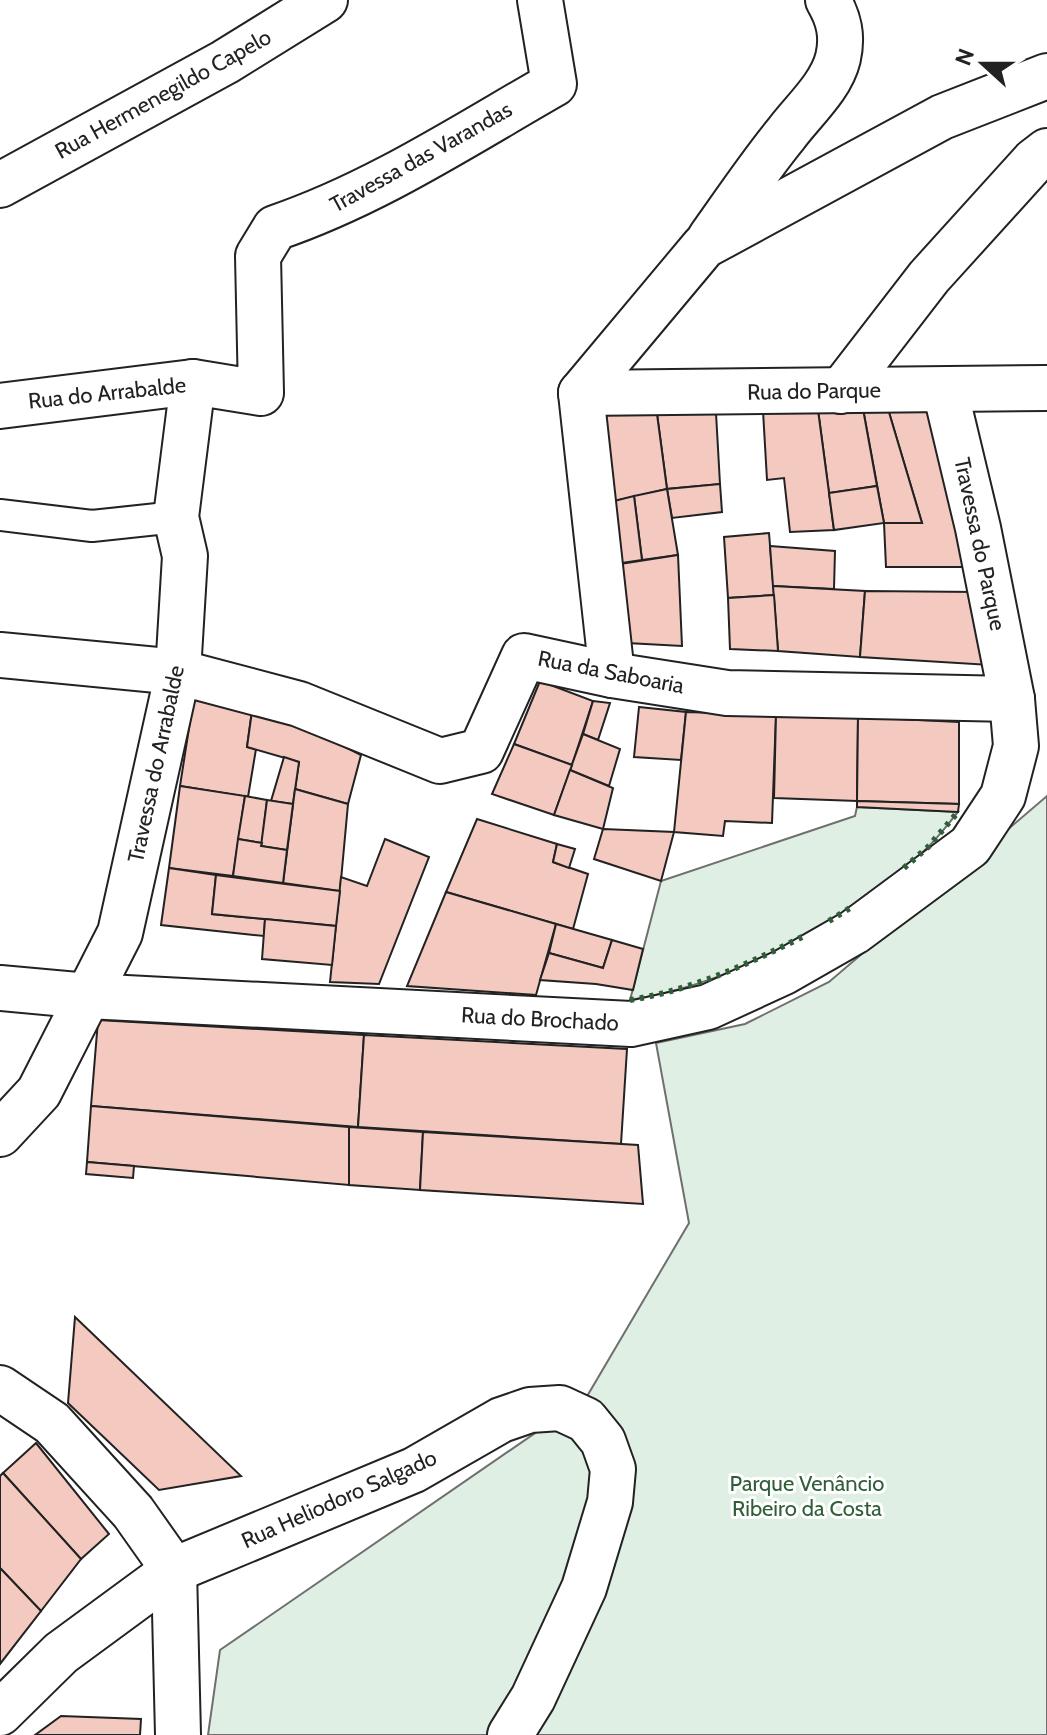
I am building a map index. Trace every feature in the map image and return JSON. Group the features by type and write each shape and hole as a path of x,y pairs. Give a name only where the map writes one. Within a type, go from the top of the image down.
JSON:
{"street":[{"name":"Rua Hermenegildo Capelo","path":"0,185 225,62 325,0"},
{"name":"Travessa das Varandas","path":"261,393 258,256 275,228 321,212 370,189 554,84 540,0"},
{"path":"612,675 581,393 704,246 825,85 837,62 841,39 837,16 828,0"},
{"path":"704,246 942,117 1047,76"},
{"path":"841,391 929,277 1034,161 1047,151"},
{"name":"Rua do Arrabalde","path":"0,406 193,382 261,393"},
{"name":"Travessa do Arrabalde","path":"0,1134 39,1092 120,933 178,672 185,556 176,517 193,382"},
{"name":"Rua do Parque","path":"581,393 1047,388"},
{"name":"Travessa do Parque","path":"945,390 978,528 1012,699"},
{"name":"Rua da Saboaria","path":"0,655 178,672 299,704 440,761 481,751 524,656 612,675 727,693 1012,699"},
{"name":"Rua do Brochado","path":"0,988 88,996 631,1024 708,1007 784,972 854,932 970,846 1003,796 1016,746 1012,699"},
{"path":"0,1388 52,1423 133,1512 174,1570 178,1735"},
{"name":"Rua Heliodoro Salgado","path":"0,1713 61,1653 174,1570 414,1470 501,1420 530,1410 560,1408 586,1420 603,1441 613,1469 610,1502 584,1588 533,1698 510,1735"}],"lane":[{"path":"0,515 92,526 176,517"}],"green space":[{"name":"Parque Venâncio Ribeiro da Costa","path":"1047,796 1047,1735 208,1735 220,1650 586,1398 689,1223 656,1043 745,1024 829,982"},
{"path":"857,807 958,812 930,845 896,876 862,901 788,946 709,980 630,1000 661,881 855,816"}],"building":[{"path":"935,408 974,567 886,567 884,523 922,523 888,409"},
{"path":"863,409 888,409 922,523 884,523"},
{"path":"863,409 877,486 829,493 818,410"},
{"path":"818,410 834,530 790,532 784,478 767,480 763,411"},
{"path":"716,413 720,484 667,489 657,414"},
{"path":"657,414 667,489 602,504 605,415"},
{"path":"720,484 722,512 672,518 667,489"},
{"path":"877,486 884,523 834,530 829,493"},
{"path":"667,489 678,555 642,560 634,496"},
{"path":"634,496 642,560 615,564 602,504"},
{"path":"769,533 774,595 728,598 724,537"},
{"path":"770,546 835,551 834,589 773,586"},
{"path":"678,555 682,646 627,643 620,564"},
{"path":"773,586 865,591 860,657 778,651"},
{"path":"865,591 978,592 990,665 860,657"},
{"path":"774,595 778,651 730,649 728,598"},
{"path":"540,681 593,701 572,765 514,744"},
{"path":"194,696 252,711 247,747 256,749 248,797 180,786"},
{"path":"593,701 610,703 598,740 583,734"},
{"path":"639,707 686,712 681,760 634,757"},
{"path":"252,711 306,727 361,755 348,804 295,789 299,762 247,747"},
{"path":"686,712 776,715 772,823 725,821 723,836 674,832"},
{"path":"776,715 858,717 857,801 774,798"},
{"path":"858,717 959,722 959,804 857,801"},
{"path":"583,734 620,749 609,786 570,770"},
{"path":"514,744 572,765 554,815 492,794"},
{"path":"284,757 299,762 293,804 271,801"},
{"path":"570,770 613,788 603,829 554,815"},
{"path":"180,786 245,796 233,876 169,868"},
{"path":"295,789 348,804 340,891 283,883"},
{"path":"245,796 267,800 262,843 238,839"},
{"path":"267,800 293,804 287,850 261,846"},
{"path":"857,801 959,804 958,812 857,807"},
{"path":"477,819 557,844 553,862 588,874 573,929 446,892"},
{"path":"603,829 674,832 661,881 594,859"},
{"path":"238,839 287,850 283,883 233,876"},
{"path":"385,839 429,857 379,984 330,982 341,877 367,886"},
{"path":"557,844 575,849 569,868 553,862"},
{"path":"169,868 216,875 212,914 265,919 264,936 161,925"},
{"path":"216,875 340,891 336,926 212,914"},
{"path":"446,892 556,924 536,995 407,986"},
{"path":"265,919 336,926 332,965 262,959"},
{"path":"556,924 612,940 603,968 549,953"},
{"path":"612,940 643,949 633,990 540,980 549,953 603,968"},
{"path":"98,1020 364,1035 358,1127 91,1106"},
{"path":"364,1035 627,1049 621,1144 358,1127"},
{"path":"91,1106 349,1127 349,1185 87,1162"},
{"path":"349,1127 423,1132 420,1190 349,1185"},
{"path":"423,1132 638,1145 643,1204 420,1190"},
{"path":"87,1162 134,1166 133,1178 86,1174"},
{"path":"75,1317 241,1476 159,1490 68,1403"},
{"path":"36,1443 109,1534 81,1559 3,1473"},
{"path":"3,1473 81,1559 41,1611 0,1568 0,1476"},
{"path":"0,1568 41,1611 0,1664"},
{"path":"61,1716 141,1719 140,1735 35,1735"}],"hedge":[{"path":"904,868 928,847 958,812"},
{"path":"829,921 850,908"},
{"path":"630,1000 675,990 718,975 802,937"}]}
